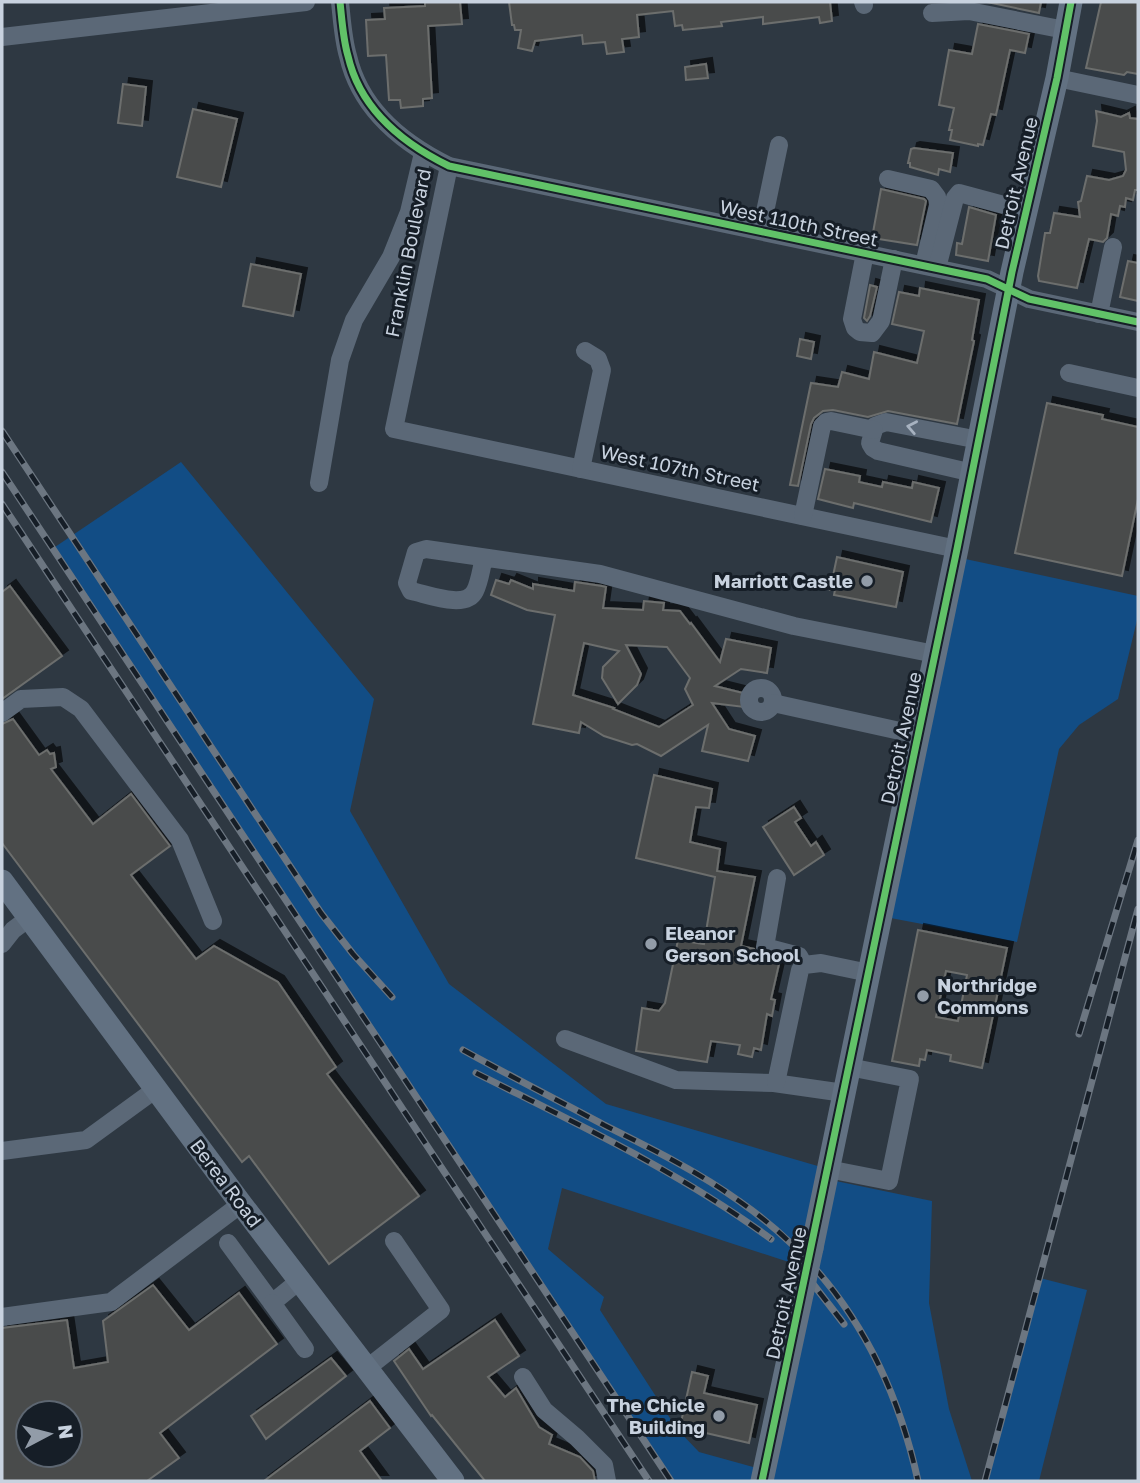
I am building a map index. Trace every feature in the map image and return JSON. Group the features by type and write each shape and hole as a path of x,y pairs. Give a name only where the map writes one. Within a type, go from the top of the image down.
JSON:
{"main road":[{"name":"Detroit Avenue","path":"762,1481 1071,2"},
{"name":"Berea Road","path":"2,881 241,1204 453,1481"}],"street":[{"path":"2,37 306,2"},
{"name":"Franklin Boulevard","path":"340,2 348,57 365,97 401,138 449,166 394,429"},
{"path":"932,13 969,11 1065,30"},
{"path":"1056,78 1138,95"},
{"path":"761,231 779,145"},
{"path":"318,483 340,360 354,320 391,257 409,212 423,153"},
{"name":"West 110th Street","path":"449,166 987,278 1029,299 1138,322"},
{"path":"888,179 931,189 937,197 931,267"},
{"path":"931,267 959,193 1026,211"},
{"path":"1099,314 1113,247"},
{"path":"865,253 852,319 855,328 860,332 872,332 881,321 894,259"},
{"path":"581,469 602,370 598,359 586,351"},
{"path":"1069,373 1138,388"},
{"path":"803,516 822,426 831,421 874,430"},
{"path":"972,473 878,451 870,443 875,426 886,422 979,440"},
{"name":"West 107th Street","path":"394,429 957,549"},
{"path":"484,558 600,574 794,626 935,653"},
{"path":"2,713 21,699 63,697 81,709 180,840 213,921"},
{"path":"773,703 918,735"},
{"path":"777,878 765,947 799,956 804,965"},
{"path":"2,944 13,930 29,918"},
{"path":"776,1083 800,970 804,965 821,963 869,973"},
{"path":"565,1038 676,1080 776,1083 844,1093"},
{"path":"828,1169 889,1181 908,1092 910,1079 849,1066"},
{"path":"2,1151 86,1140 156,1089"},
{"path":"2,1317 111,1302 241,1204"},
{"path":"366,1369 441,1310 394,1241"},
{"path":"228,1243 305,1349"},
{"path":"272,1303 299,1281"},
{"path":"523,1377 544,1410 604,1465 607,1481"}],"shaded area":[{"path":"181,462 374,699 350,811 449,984 606,1104 828,1169 826,1179 932,1201 929,1303 949,1409 972,1481 671,1481 52,549","holes":["562,1188 807,1268 764,1470 699,1452 677,1429 600,1310 604,1297 548,1249"]},
{"path":"956,557 1138,596 1138,616 1118,699 1079,725 1059,749 1017,942 880,916"},
{"path":"1040,1278 1087,1290 1039,1481 984,1481"}],"building":[{"path":"425,2 460,2 462,24 428,26 432,98 423,99 423,106 401,108 400,100 389,100 386,55 368,56 366,20 385,19 384,8 425,6"},
{"path":"509,2 830,2 832,21 820,23 819,17 763,24 763,17 721,22 722,26 683,30 682,25 675,26 673,11 637,15 639,37 622,39 624,52 607,54 605,42 583,44 582,35 535,41 532,51 518,48 521,30 515,30 512,25"},
{"path":"987,2 1041,2 1039,13"},
{"path":"1101,2 1138,2 1138,74 1127,72 1124,75 1086,68"},
{"path":"978,24 1029,34 1025,53 1010,50 996,115 991,114 983,145 978,146 950,140 952,130 949,130 954,108 939,105 949,50 972,54"},
{"path":"706,64 708,78 686,80 685,67"},
{"path":"123,84 146,87 142,126 118,123"},
{"path":"193,109 237,119 221,187 177,177"},
{"path":"1096,111 1121,117 1129,113 1130,118 1138,119 1138,190 1135,190 1133,200 1126,198 1125,207 1120,206 1118,216 1111,214 1107,238 1103,242 1089,239 1077,288 1039,281 1045,233 1050,233 1054,213 1080,217 1078,202 1081,201 1087,176 1109,180 1123,176 1126,170 1124,152 1093,146"},
{"path":"911,149 953,153 950,172 939,169 938,175 910,167 908,163"},
{"path":"881,189 926,201 917,245 872,238"},
{"path":"969,207 996,215 988,261 956,255 957,243 962,244"},
{"path":"1128,261 1138,263 1138,301 1120,297"},
{"path":"251,264 301,274 293,316 243,306"},
{"path":"870,285 877,287 867,321 864,318"},
{"path":"920,288 979,300 972,340 974,341 957,424 888,411 868,417 833,410 823,411 811,424 798,486 790,485 811,383 838,387 842,372 869,379 874,352 917,363 924,331 892,324 899,292 919,296"},
{"path":"800,339 814,342 811,359 797,356"},
{"path":"1047,403 1103,415 1102,419 1138,427 1138,499 1122,576 1015,553"},
{"path":"825,469 860,476 859,482 882,487 883,482 912,488 913,482 939,488 931,522 854,503 853,508 818,499"},
{"name":"Marriott Castle","path":"837,557 903,572 896,607 834,595 835,590 830,590"},
{"path":"496,580 509,584 511,580 533,589 533,584 574,591 575,582 602,586 606,587 603,608 643,610 644,601 664,603 663,610 680,611 720,662 726,639 771,648 767,673 741,669 715,686 747,694 744,707 712,703 729,729 755,736 748,761 702,751 708,725 661,756 637,744 632,745 604,736 581,722 579,733 533,724 555,615 527,610 491,595","holes":["584,643 619,651 603,667 602,678 618,704 637,685 641,674 626,645 667,647 690,678 685,689 693,705 659,727 614,708 573,695"]},
{"path":"10,586 62,656 2,699 2,592"},
{"path":"13,719 39,755 47,750 50,754 54,753 56,767 51,769 93,824 131,794 170,846 131,875 196,959 214,946 278,982 336,1067 327,1074 419,1196 329,1264 249,1156 242,1162 2,843 2,724"},
{"path":"654,775 712,789 709,808 696,807 690,842 720,849 717,871 755,877 741,946 754,949 758,956 779,964 771,999 775,1000 772,1016 767,1014 761,1050 754,1048 752,1057 738,1054 740,1045 711,1041 707,1062 636,1051 642,1008 659,1011 665,1003 678,940 704,944 715,877 636,858"},
{"path":"794,807 801,818 795,822 811,846 816,842 824,855 794,875 763,827"},
{"name":"Northridge Commons","path":"918,930 1007,948 982,1068 950,1061 951,1055 927,1050 925,1060 920,1059 919,1066 892,1061","holes":["946,971 967,975 958,1021 936,1017"]},
{"path":"153,1285 189,1330 239,1293 277,1344 160,1433 179,1458 147,1481 2,1481 2,1328 67,1320 74,1368 108,1362 103,1321"},
{"path":"495,1320 519,1356 488,1377 505,1397 516,1388 539,1427 552,1435 549,1444 580,1457 593,1471 595,1481 485,1481 431,1416 394,1361 409,1349 423,1369"},
{"path":"331,1358 346,1376 266,1439 251,1416"},
{"name":"The Chicle Building","path":"692,1372 708,1376 704,1393 757,1405 749,1443 680,1427"},
{"path":"370,1401 390,1428 360,1451 382,1481 264,1481"}],"railway":[{"path":"2,431 321,913 392,997"},
{"path":"2,472 671,1481"},
{"path":"2,504 649,1481"},
{"path":"1079,1034 1138,840"},
{"path":"985,1481 1138,909"},
{"path":"463,1050 690,1170 739,1201 805,1257 856,1323 876,1360 893,1398 918,1481"},
{"path":"476,1073 664,1170 771,1239"},
{"path":"803,1271 844,1324"}],"cycle path":[{"path":"340,2 346,50 362,92 385,122 400,135 415,147 449,166 987,279 1029,299 1138,322"},
{"path":"762,1481 957,549 1012,272 1057,78 1071,2"}],"place":[{"name":"Marriott Castle","path":"867,581"},
{"name":"Eleanor Gerson School","path":"651,944"},
{"name":"Northridge Commons","path":"923,996"},
{"name":"The Chicle Building","path":"719,1416"}]}
